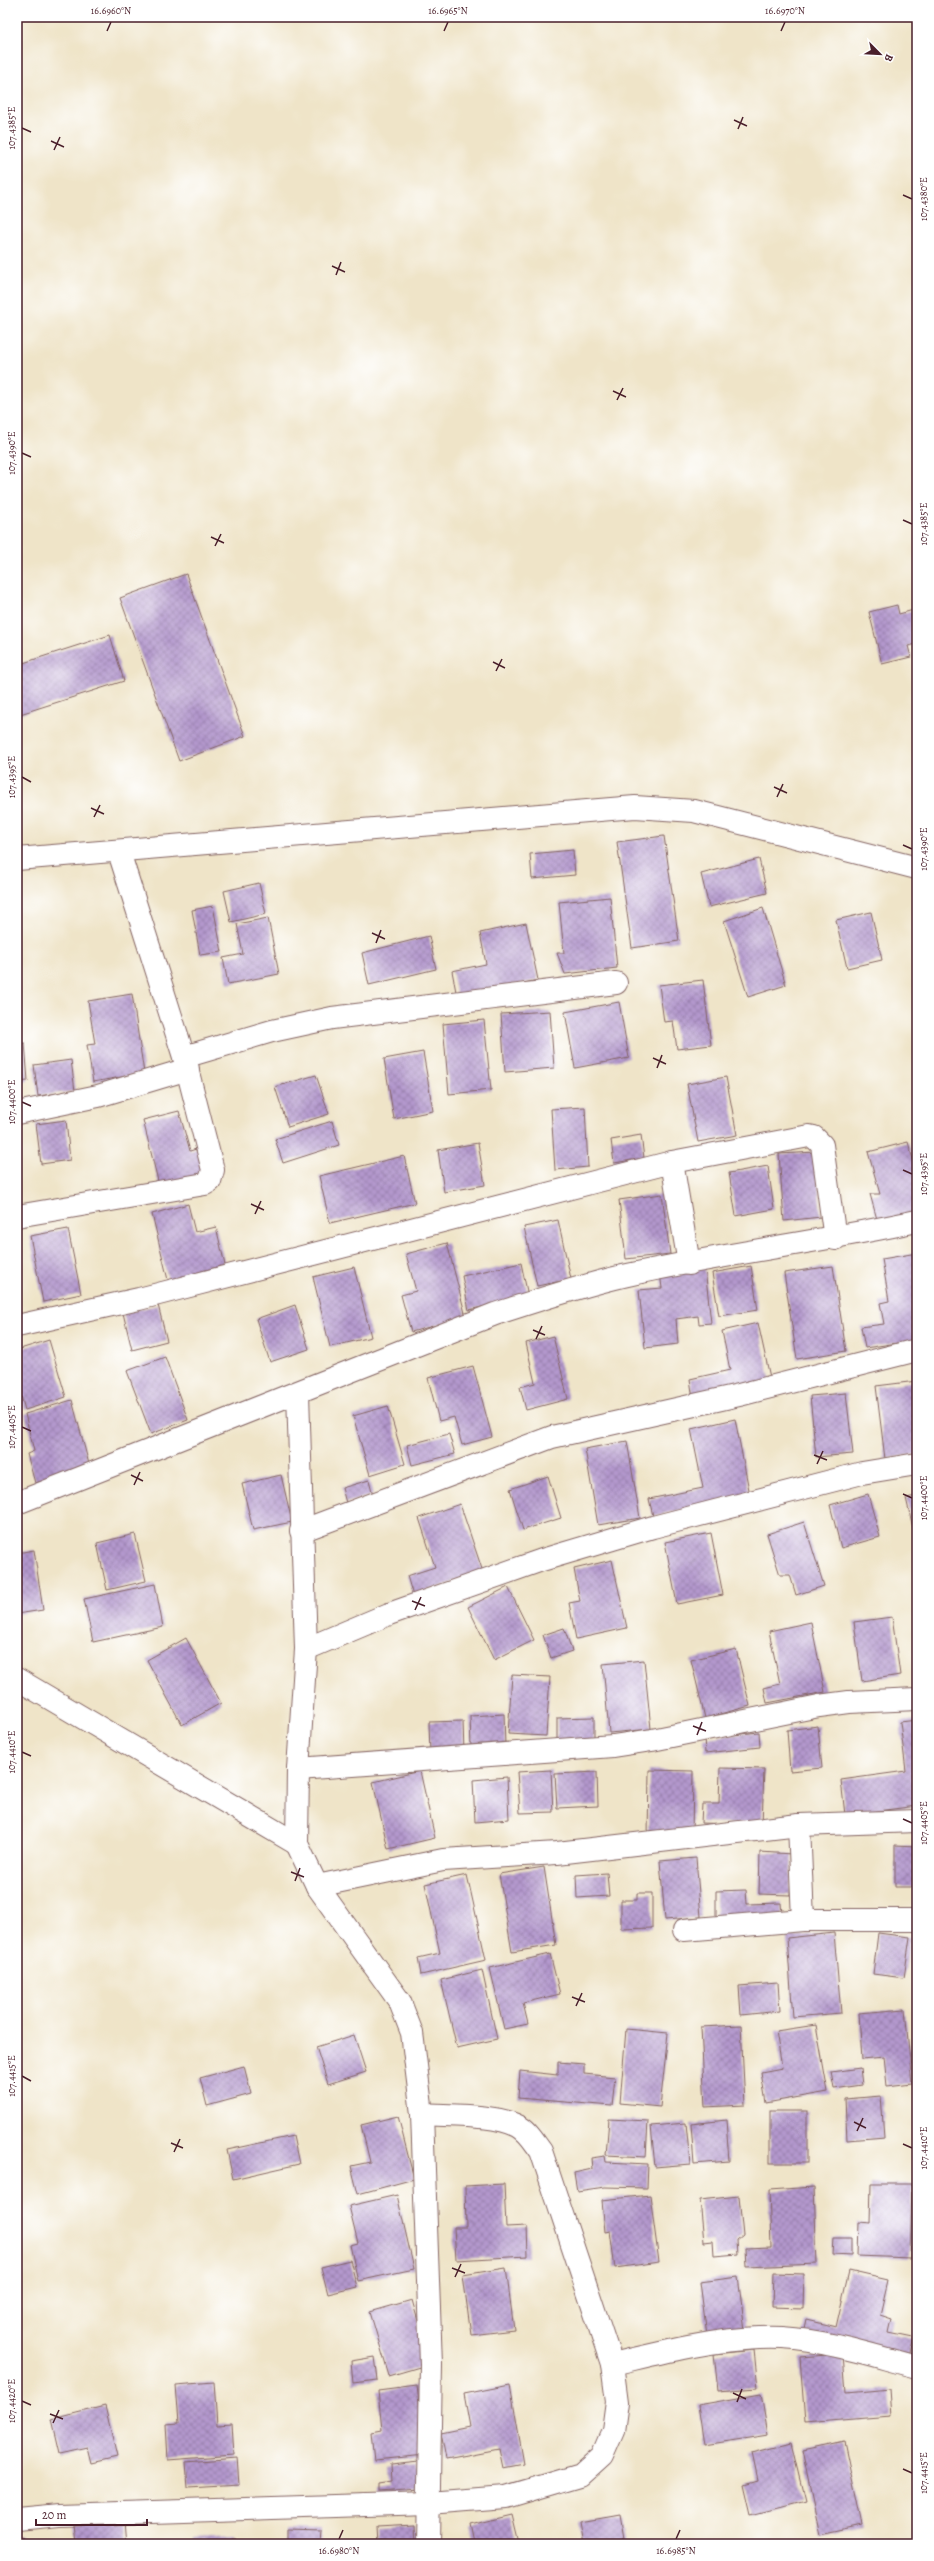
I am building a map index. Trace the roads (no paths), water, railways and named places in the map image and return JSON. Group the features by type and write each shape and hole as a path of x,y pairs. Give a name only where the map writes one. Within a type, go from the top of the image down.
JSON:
{"street":[{"path":"17,859 118,852 635,807 694,810 917,868"},
{"path":"17,1216 205,1184 210,1180 213,1170 186,1063 118,852"},
{"path":"17,1113 98,1096 272,1030 332,1018 616,983"},
{"path":"17,1326 139,1299 672,1162 809,1136 814,1137 822,1145 835,1239"},
{"path":"672,1162 689,1264"},
{"path":"17,1503 495,1314 555,1294 623,1276 835,1239 917,1222"},
{"path":"302,1531 552,1437 739,1395 917,1350"},
{"path":"298,1393 306,1649 298,1769 298,1844 317,1886 400,2002 412,2033 422,2114 431,2364 428,2544"},
{"path":"306,1649 389,1614 542,1560 653,1527 862,1473 917,1464"},
{"path":"17,1679 298,1844"},
{"path":"298,1769 613,1746 652,1740 819,1706 849,1702 917,1699"},
{"path":"317,1886 444,1860 557,1853 799,1825 917,1821"},
{"path":"799,1825 803,1920"},
{"path":"684,1930 803,1920 917,1920"},
{"path":"17,2519 59,2514 429,2503 506,2497 581,2475 602,2456 613,2431 617,2402 612,2364 540,2151 531,2137 518,2126 499,2120 422,2114"},
{"path":"612,2364 691,2346 759,2338 818,2342 917,2366"}]}
